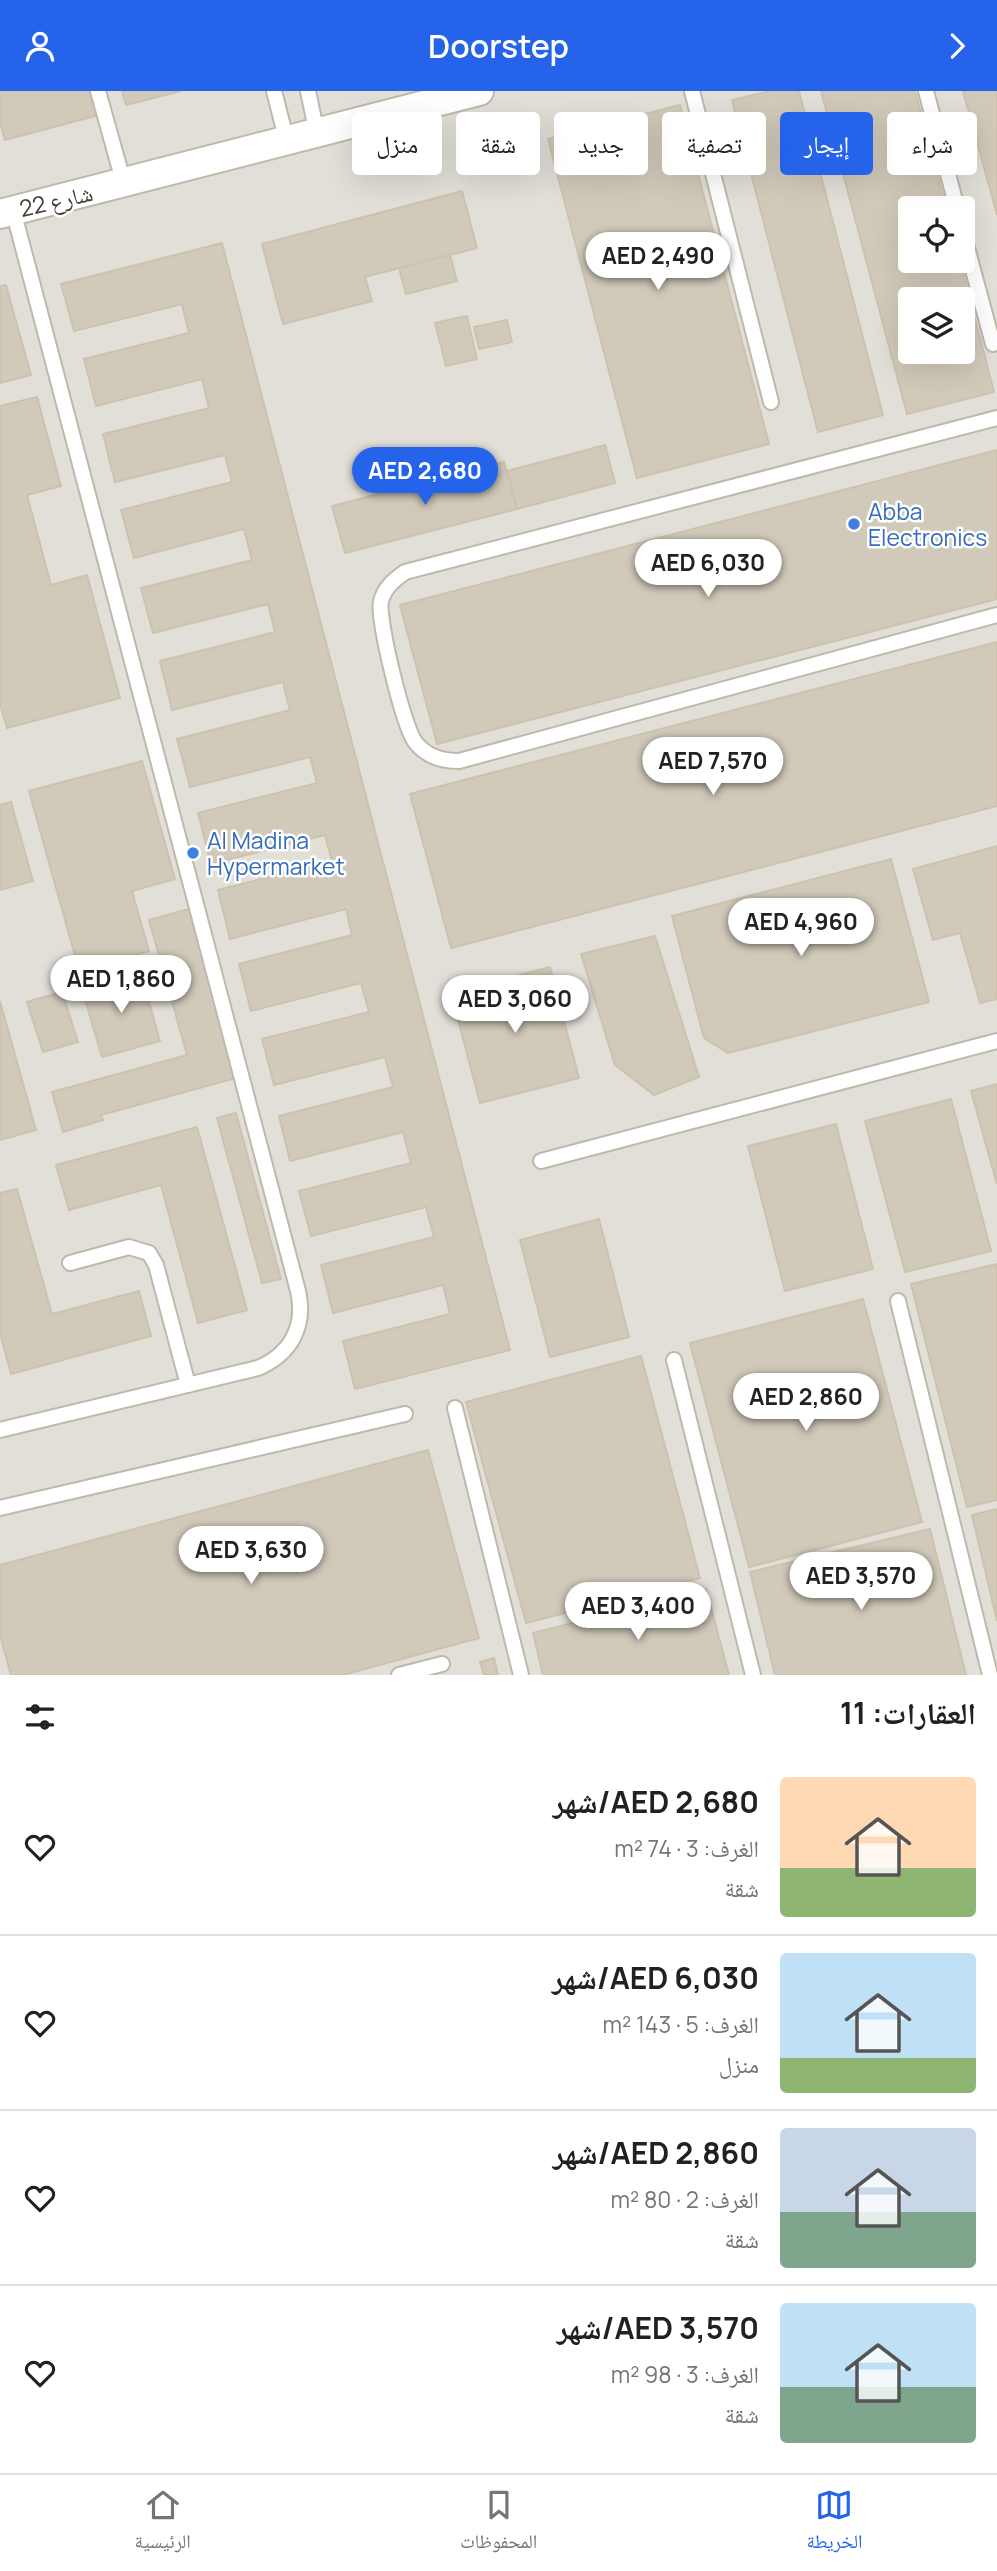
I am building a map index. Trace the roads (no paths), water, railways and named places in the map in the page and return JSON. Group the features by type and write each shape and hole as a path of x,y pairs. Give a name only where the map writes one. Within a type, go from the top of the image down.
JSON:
{"street":[{"name":"شارع 22","path":"6,212 124,184 479,91"}],"lane":[{"path":"98,91 124,184"},
{"path":"274,91 288,142"},
{"path":"308,91 317,134"},
{"path":"692,91 771,402"},
{"path":"926,91 954,196"},
{"path":"0,1430 271,1363 291,1344 301,1318 301,1304 6,212"},
{"path":"974,273 993,344"},
{"path":"997,418 405,572 385,590 380,616 408,731 423,751 434,758 459,761 997,615"},
{"path":"541,1161 997,1041"},
{"path":"70,1263 128,1247 149,1253 156,1265 188,1385"},
{"path":"898,1301 990,1675"},
{"path":"674,1360 753,1675"},
{"path":"455,1408 520,1675"},
{"path":"0,1508 405,1414"},
{"path":"399,1675 443,1664"}],"place":[{"name":"Abba Electronics","path":"854,524"},
{"name":"Al Madina Hypermarket","path":"193,853"}]}
